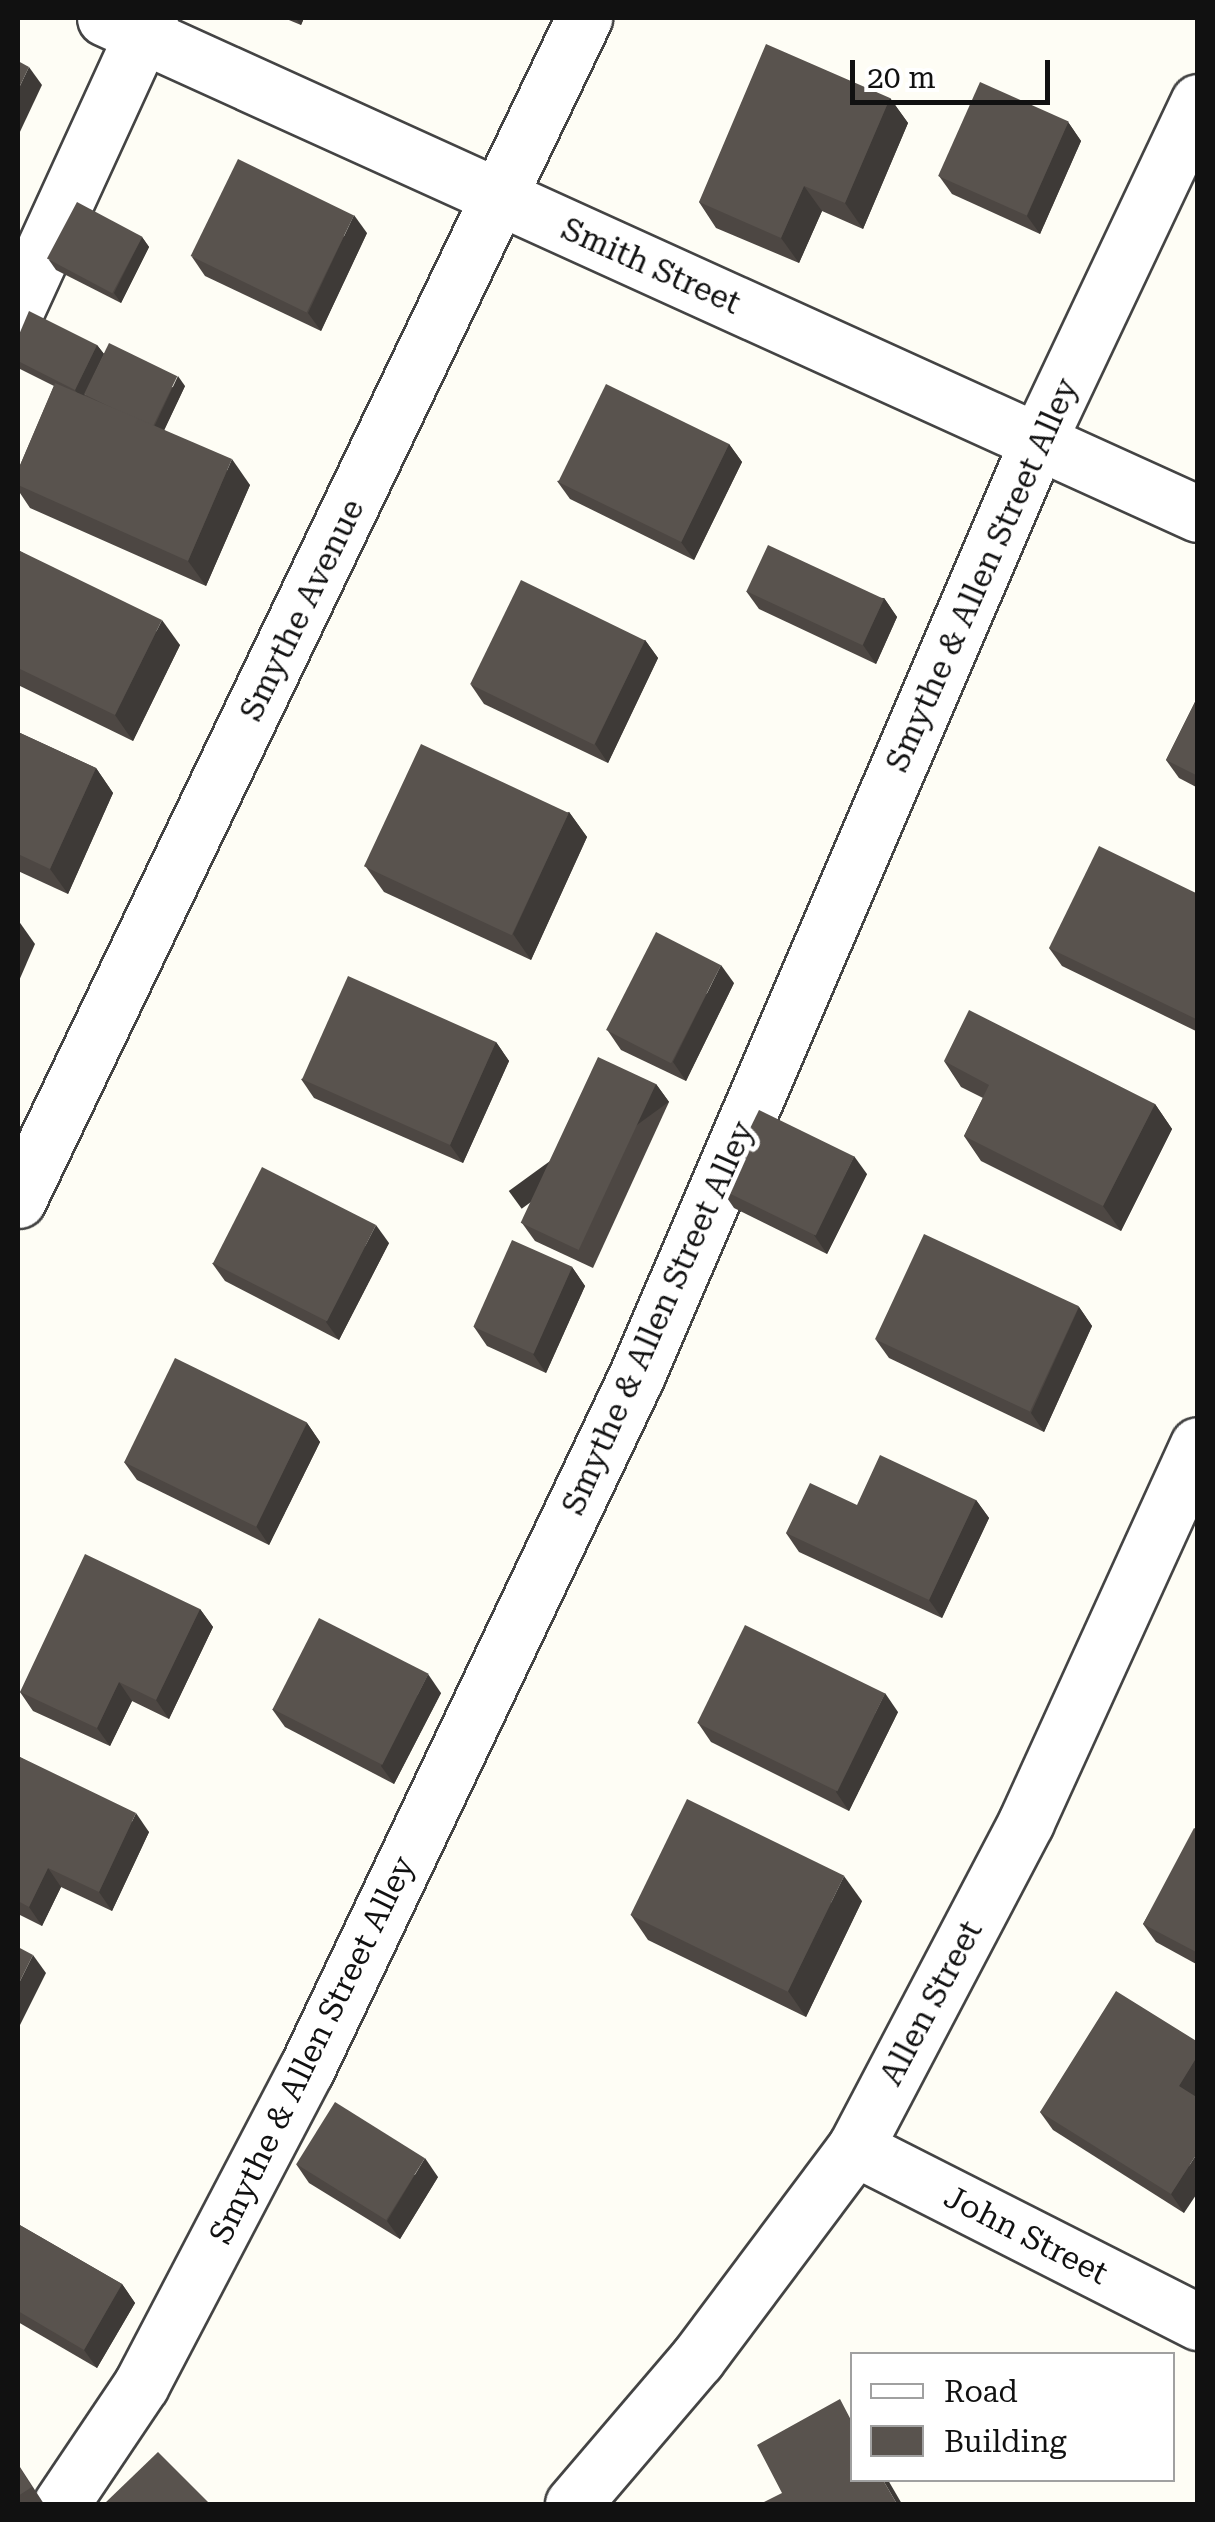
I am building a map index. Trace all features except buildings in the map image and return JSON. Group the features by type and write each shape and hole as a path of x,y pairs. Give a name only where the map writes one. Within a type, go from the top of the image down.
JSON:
{"street":[{"name":"Smythe Avenue","path":"18,1200 501,199 584,18"},
{"name":"Smith Street","path":"132,23 501,199 1198,514"},
{"path":"18,306 132,23"},
{"name":"Smythe & Allen Street Alley","path":"62,2504 141,2385 306,2070 636,1377 1038,441 1198,102"},
{"name":"Allen Street","path":"573,2504 697,2360 855,2148 1026,1822 1198,1446"},
{"name":"John Street","path":"855,2148 1198,2322"}]}
